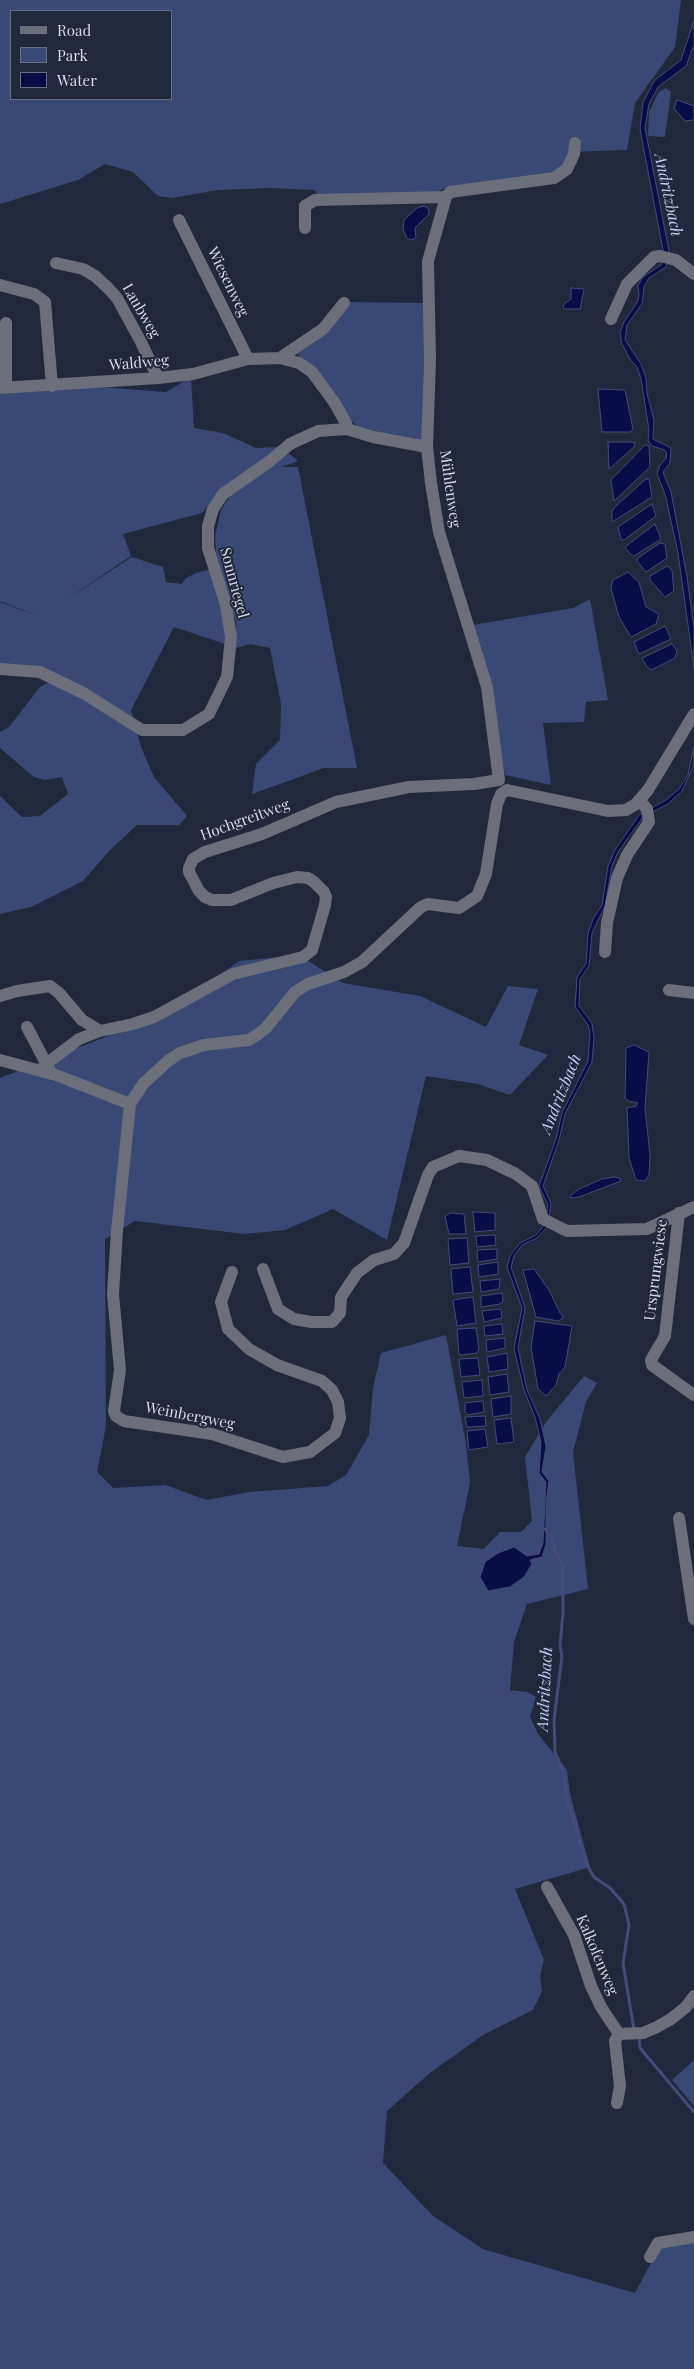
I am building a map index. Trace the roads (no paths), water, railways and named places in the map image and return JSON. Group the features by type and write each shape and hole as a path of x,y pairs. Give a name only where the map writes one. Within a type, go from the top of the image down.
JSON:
{"street":[{"path":"305,228 305,206 315,200 446,197 453,190 554,178 567,169 574,148"},
{"name":"Mühlenweg","path":"446,197 428,262 430,359 427,447 439,532 488,687 503,785"},
{"name":"Wiesenweg","path":"179,220 248,359"},
{"path":"611,319 627,284 654,257 676,260 694,274"},
{"name":"Laubweg","path":"56,263 84,269 95,276 117,298 142,342 158,378"},
{"path":"0,285 34,294 45,302 52,386"},
{"path":"280,358 323,329 344,303"},
{"path":"3,388 6,323"},
{"name":"Waldweg","path":"3,388 158,378 192,374 248,359 280,358 299,363 312,372 338,409 346,423 346,429"},
{"path":"346,429 372,437 427,447"},
{"name":"Sonnriegel","path":"0,669 40,672 85,694 142,730 183,730 210,714 227,677 231,637 226,605 208,548 208,526 213,509 223,494 270,462 290,444 318,431 346,429"},
{"path":"605,952 607,923 617,878 627,855 646,827 645,808 663,769 694,714"},
{"name":"Hochgreitweg","path":"49,1069 79,1039 100,1030 133,1024 154,1017 233,974 303,956 312,950 320,929 326,897 314,882 308,878 297,877 273,883 231,900 212,900 205,897 199,891 189,872 190,863 198,855 262,834 336,802 409,787 474,784 503,785"},
{"path":"503,785 615,812 645,808"},
{"name":"Weinbergweg","path":"232,1272 221,1302 228,1329 249,1349 277,1365 322,1381 332,1390 338,1402 340,1418 335,1433 310,1452 283,1457 212,1434 124,1420 116,1416 115,1407 120,1370 114,1294 117,1231 130,1104 143,1084 168,1061 180,1053 204,1045 250,1040 266,1028 295,992 308,984 344,972 362,962 421,907 428,904 459,908 470,902 477,896 484,884 495,812 503,785"},
{"path":"0,996 17,991 50,986 59,993 82,1020 100,1030"},
{"path":"669,990 694,993"},
{"path":"27,1027 49,1069"},
{"path":"0,1060 49,1069 130,1104"},
{"path":"263,1269 278,1309 294,1319 311,1322 332,1322 340,1314 341,1297 357,1273 374,1260 399,1250 404,1243 428,1175 433,1167 459,1156 487,1160 516,1174 532,1186 548,1222 567,1231 647,1229 694,1207"},
{"name":"Ursprungwiese","path":"679,1213 665,1336 651,1360 652,1365 694,1395"},
{"path":"679,1518 694,1619"},
{"name":"Kalkofenweg","path":"546,1887 574,1935 591,1986 601,2007 624,2034"},
{"path":"617,2103 620,2086 615,2041 624,2034 643,2032 672,2019 686,2007 694,1996"},
{"path":"650,2257 658,2243 694,2237"}],"water":[{"path":"694,21 694,45 686,66 658,87 649,104 645,128 669,251 666,267 649,278 644,287 642,304 627,325 625,340 641,364 646,378 647,394 654,420 653,439 671,448 670,463 663,472 671,492 687,577 694,628 694,668 678,553 665,494 657,474 667,454 665,450 652,446 648,441 649,430 641,379 637,367 622,344 620,333 624,322 638,301 638,286 642,278 661,265 663,250 640,129 643,102 655,80 681,60"},
{"path":"677,100 694,106 694,120 685,121 674,108"},
{"path":"424,206 428,208 429,214 415,228 416,238 411,240 407,238 403,229 404,220 417,208"},
{"path":"571,288 584,289 580,309 564,309 563,305 571,299"},
{"path":"598,389 625,390 633,429 630,432 602,432"},
{"path":"608,442 635,443 634,447 609,469"},
{"path":"645,445 649,446 650,467 614,501 611,480"},
{"path":"646,479 649,479 652,497 612,522 612,511"},
{"path":"652,504 656,516 624,540 621,539 618,527"},
{"path":"655,524 661,539 634,556 630,554 625,547"},
{"path":"660,543 665,544 667,558 646,572 637,561 638,558"},
{"path":"667,566 672,570 674,591 665,597 650,580 650,576"},
{"path":"628,572 639,582 646,607 659,614 656,624 631,637 619,617 611,589 613,580"},
{"path":"665,626 671,639 639,654 634,642"},
{"path":"672,644 677,651 675,658 651,670 647,667 642,658"},
{"path":"694,746 693,767 682,791 668,804 643,817 618,852 612,866 605,906 592,933 589,966 580,979 579,1006 592,1023 594,1038 592,1062 565,1114 559,1140 543,1186 551,1203 548,1226 537,1238 522,1245 514,1256 511,1267 525,1308 518,1348 527,1390 540,1419 546,1446 542,1472 549,1481 546,1503 546,1544 542,1557 530,1560 532,1564 524,1577 510,1587 488,1591 480,1577 485,1562 498,1553 514,1547 527,1556 539,1554 543,1543 546,1482 539,1473 541,1442 535,1417 524,1390 514,1349 522,1308 507,1267 510,1256 520,1243 536,1235 545,1224 548,1205 539,1186 556,1139 562,1113 588,1061 590,1033 588,1025 575,1007 577,977 586,964 588,933 593,919 602,905 608,866 615,850 639,815 666,800 679,789 688,775"},
{"path":"634,1045 649,1052 645,1108 650,1155 649,1175 645,1181 636,1180 629,1158 627,1108 636,1106 638,1103 628,1101 625,1098 626,1048"},
{"path":"620,1178 621,1181 579,1197 571,1198 570,1196 579,1189 602,1179"},
{"path":"473,1212 495,1213 495,1230 475,1232"},
{"path":"451,1213 464,1214 466,1234 449,1234 445,1216"},
{"path":"495,1235 496,1245 477,1247 476,1236"},
{"path":"467,1238 469,1263 450,1265 448,1239"},
{"path":"497,1249 497,1259 478,1262 477,1250"},
{"path":"498,1262 498,1274 479,1277 478,1265"},
{"path":"470,1267 473,1292 453,1294 451,1269"},
{"path":"534,1269 549,1290 563,1316 562,1319 558,1321 536,1317 523,1270"},
{"path":"500,1279 499,1289 481,1292 480,1281"},
{"path":"502,1293 503,1301 500,1304 481,1307 481,1296"},
{"path":"473,1297 476,1323 457,1326 453,1300"},
{"path":"501,1309 502,1318 484,1322 482,1311"},
{"path":"535,1321 572,1326 565,1367 559,1374 556,1385 546,1396 538,1389 531,1347"},
{"path":"502,1324 503,1334 485,1336 484,1326"},
{"path":"476,1328 479,1349 477,1353 459,1355 457,1329"},
{"path":"505,1338 505,1348 487,1352 486,1340"},
{"path":"507,1353 508,1369 489,1372 487,1357"},
{"path":"478,1358 480,1375 461,1377 459,1359"},
{"path":"507,1374 509,1392 490,1395 488,1377"},
{"path":"482,1380 483,1396 464,1398 462,1382"},
{"path":"511,1396 511,1414 493,1417 491,1399"},
{"path":"483,1401 484,1412 467,1415 465,1403"},
{"path":"485,1416 486,1426 467,1427 465,1417"},
{"path":"511,1418 514,1442 497,1444 494,1420"},
{"path":"485,1429 488,1447 469,1450 467,1431"}],"waterway":[{"name":"Andritzbach","path":"545,1529 552,1539 556,1553 563,1566 563,1612 560,1646 562,1656 554,1720 555,1752 564,1773 566,1796 586,1863 594,1877 610,1888 624,1904 629,1925 623,1963 634,2030"},
{"name":"Andritzbach","path":"639,2037 640,2048 694,2112"}]}
